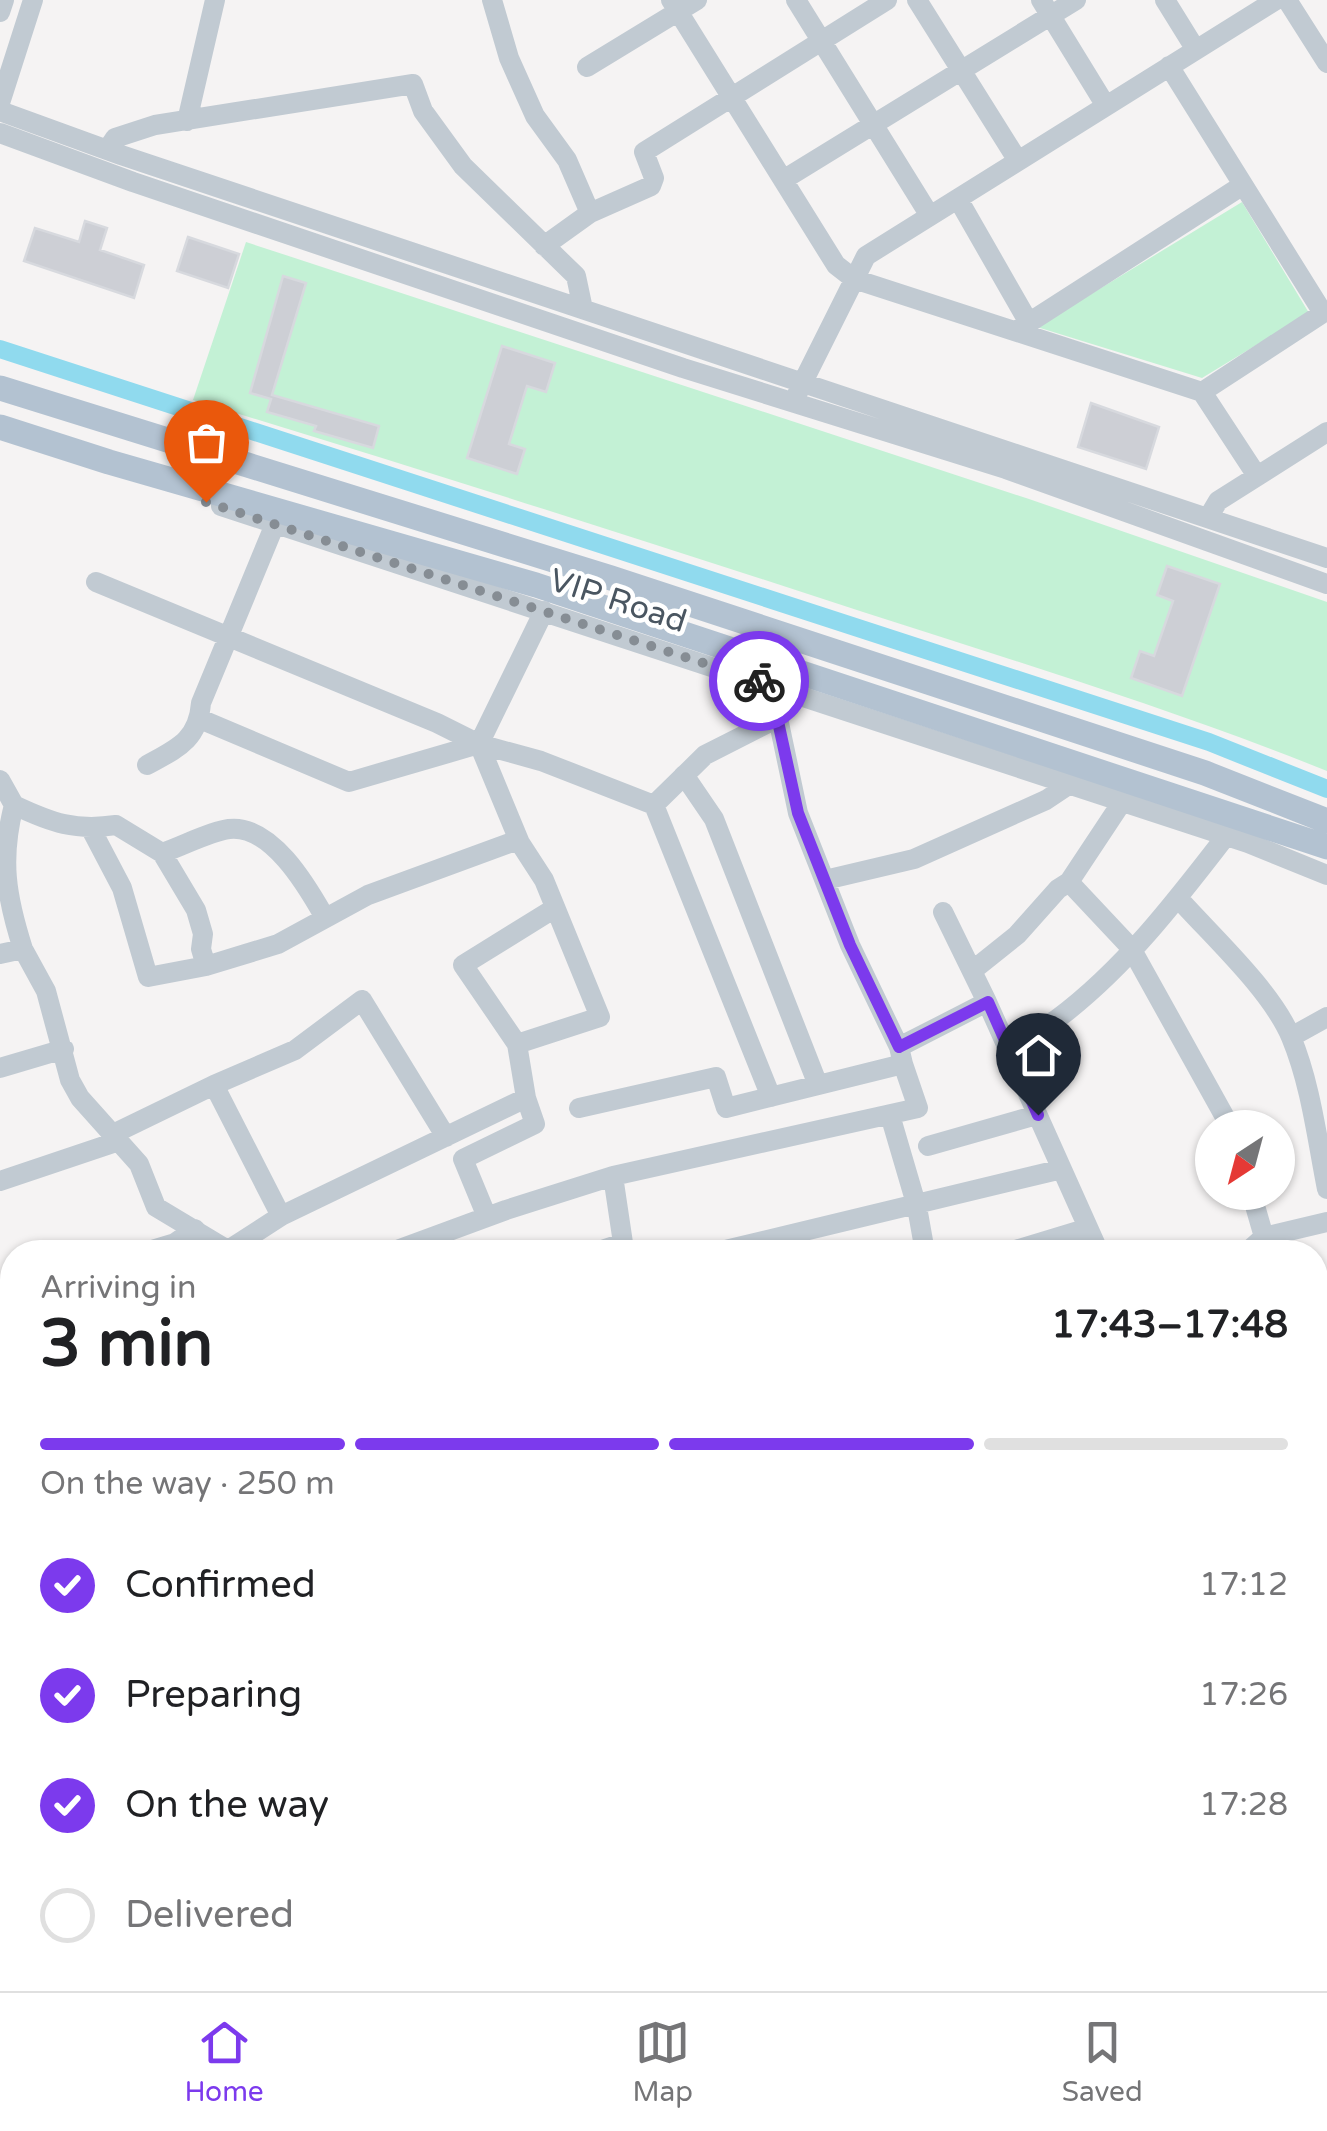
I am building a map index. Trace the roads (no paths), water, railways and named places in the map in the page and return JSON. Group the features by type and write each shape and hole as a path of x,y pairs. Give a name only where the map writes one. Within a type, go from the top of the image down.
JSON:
{"main road":[{"name":"VIP Road","path":"0,388 648,590 1205,772 1327,821"},
{"name":"VIP Road","path":"0,427 536,586 1327,847"}],"street":[{"path":"0,12 4,0"},
{"path":"0,102 33,0"},
{"path":"187,120 215,0"},
{"path":"492,0 509,58 535,116 567,160 590,213"},
{"path":"796,0 930,216"},
{"path":"544,246 590,213 651,186 654,178 644,152 886,0"},
{"path":"917,0 1018,161"},
{"path":"783,180 962,70 1046,8 1076,0"},
{"path":"1165,0 1196,50"},
{"path":"798,393 866,256 1276,0"},
{"path":"1287,0 1327,63"},
{"path":"587,67 682,4 732,97 836,265 854,279 1023,327 1202,392 1257,476"},
{"path":"1046,8 1106,106"},
{"path":"1169,66 1323,313 1202,392"},
{"path":"108,150 115,138 155,125 414,84 423,111 463,166 576,276 583,310"},
{"path":"0,111 583,310 798,393 1327,584"},
{"path":"0,133 188,200 1327,558"},
{"path":"1023,327 1244,185"},
{"path":"958,199 1023,327"},
{"path":"1208,518 1218,500 1327,432"},
{"name":"VIP Road","path":"0,436 1070,784 1226,836 1327,875"},
{"path":"147,765 185,744 200,718 202,704 275,524"},
{"path":"96,582 479,744 541,760 654,805 771,1097"},
{"path":"200,718 349,782 479,744 544,611"},
{"path":"425,1240 613,1176 918,1108 901,1056 850,945 798,813 770,685"},
{"path":"654,805 705,755 778,718"},
{"path":"479,744 518,840 544,880 600,1016 517,1044"},
{"path":"684,774 714,819 818,1085"},
{"path":"0,780 14,805 53,824 91,828 116,825 162,853 196,910 206,966"},
{"path":"824,880 914,859 1046,800 1070,784"},
{"path":"972,971 1018,935 1058,888 1069,882 1122,802"},
{"path":"14,805 2,858 10,908 22,949 46,991 70,1080 80,1098 139,1164 156,1206 212,1240"},
{"path":"91,828 122,888 148,978 206,966 278,944 368,894 518,840"},
{"path":"162,853 232,828 258,836 300,874 324,916"},
{"path":"1009,1046 1054,1021 1093,989 1178,898 1226,836"},
{"path":"1069,882 1131,948 1222,1110"},
{"path":"1178,898 1274,1006 1291,1037 1307,1087 1327,1190"},
{"path":"487,1217 463,1158 535,1124 526,1098 517,1044 464,966 555,908"},
{"path":"943,912 1009,1046 1094,1240"},
{"path":"0,954 22,949"},
{"path":"0,1182 116,1137 214,1085 295,1050 362,1000 446,1137"},
{"path":"579,1108 716,1077 726,1108 818,1085 901,1056 988,1002"},
{"path":"1291,1037 1327,1017"},
{"path":"0,1068 64,1050"},
{"path":"214,1085 281,1216"},
{"path":"247,1240 281,1216 526,1098"},
{"path":"890,1115 923,1240"},
{"path":"928,1146 1038,1115"},
{"path":"770,1240 1062,1169"},
{"path":"613,1176 624,1240"},
{"path":"1256,1210 1264,1237"},
{"path":"1261,1240 1327,1222"},
{"path":"1048,1240 1088,1228"},
{"path":"179,1240 194,1229"}],"waterway":[{"path":"0,349 1209,742 1327,789"}]}
